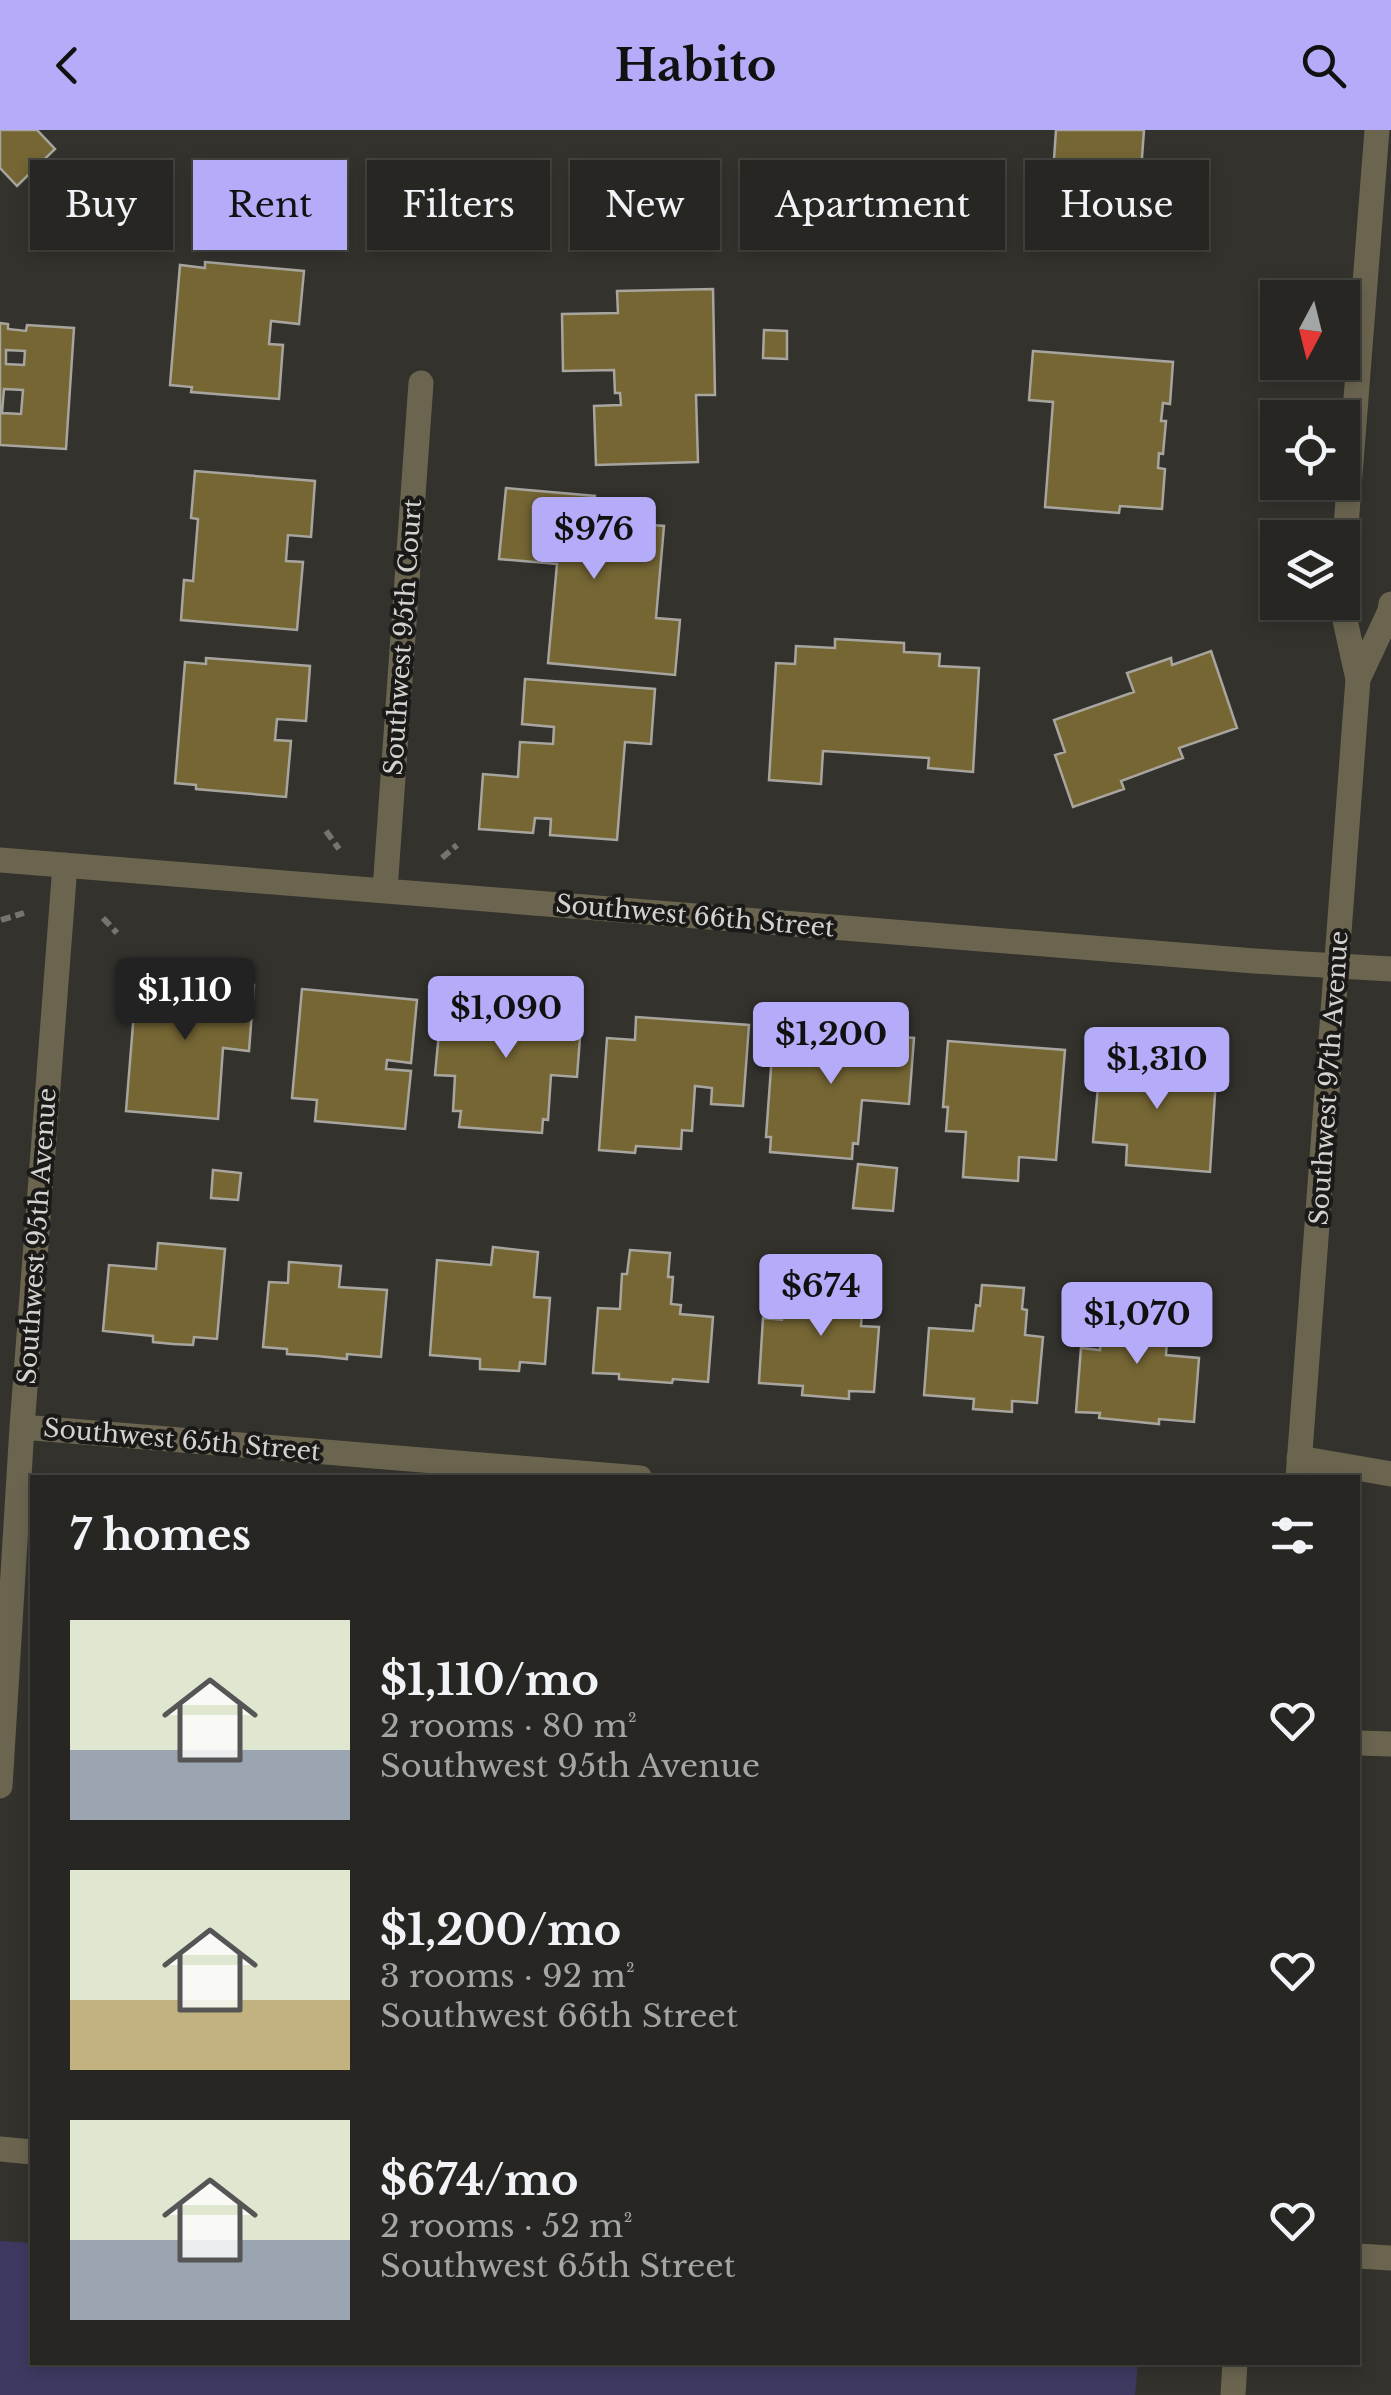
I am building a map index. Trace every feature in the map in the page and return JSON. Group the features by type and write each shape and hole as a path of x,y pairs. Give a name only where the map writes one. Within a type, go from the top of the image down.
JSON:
{"street":[{"path":"1347,520 1377,130"},
{"name":"Southwest 95th Court","path":"385,890 421,383"},
{"name":"Southwest 97th Avenue","path":"1358,679 1391,604"},
{"name":"Southwest 97th Avenue","path":"1299,1468 1358,679 1344,620"},
{"name":"Southwest 66th Street","path":"0,860 1391,969"},
{"name":"Southwest 95th Avenue","path":"0,1786 22,1427 65,866"},
{"name":"Southwest 65th Street","path":"22,1427 604,1475"},
{"path":"1299,1468 1391,1474"},
{"path":"1360,1744 1391,1744"},
{"path":"0,2149 30,2152"},
{"path":"1360,2256 1391,2258"},
{"path":"1233,2395 1236,2365"}],"path":[{"path":"326,832 338,848"},
{"path":"442,858 457,845"},
{"path":"1,920 24,913"},
{"path":"103,918 117,933"}],"shaded area":[{"path":"0,2241 30,2243 30,2365 1138,2365 1135,2395 0,2395"}],"building":[{"path":"0,130 37,130 55,149 44,160 30,160 30,173 17,186 0,168"},
{"path":"1056,130 1144,130 1142,160 1054,160"},
{"path":"205,262 304,271 299,324 271,321 269,344 283,345 279,399 191,392 192,387 170,385 180,265 205,268"},
{"path":"713,289 715,395 696,395 698,462 596,465 594,406 621,405 620,393 615,393 614,370 563,371 562,314 618,313 617,291"},
{"path":"0,323 8,324 8,329 26,331 27,325 74,328 66,449 0,445","holes":["6,350 25,351 24,365 6,364","4,389 23,390 21,414 2,413"]},
{"path":"764,330 787,331 787,359 763,358"},
{"path":"1033,351 1173,362 1170,404 1163,403 1161,421 1166,421 1158,468 1165,469 1162,509 1120,506 1119,513 1045,507 1053,402 1029,400"},
{"path":"195,471 315,481 311,537 288,535 286,561 303,562 297,630 181,620 184,580 193,581 198,519 191,518"},
{"path":"506,488 595,496 590,547 597,548 600,521 664,526 656,618 680,620 675,675 548,663 557,564 499,559"},
{"path":"835,639 904,643 904,652 940,654 939,666 979,668 973,772 928,768 929,758 823,751 821,784 769,780 776,663 795,664 796,646 835,648"},
{"path":"1211,651 1237,728 1179,748 1183,758 1121,781 1124,789 1073,807 1055,755 1065,752 1054,720 1134,692 1127,673 1171,658 1172,665"},
{"path":"206,658 310,666 306,721 277,719 275,740 291,741 286,797 196,789 196,785 175,783 185,662 206,664"},
{"path":"525,679 655,689 651,744 625,742 617,840 550,835 551,819 535,818 533,833 479,829 483,774 518,777 520,742 553,744 554,727 522,724"},
{"path":"137,975 254,985 249,1051 223,1048 218,1119 126,1111"},
{"path":"302,989 417,1000 411,1063 387,1060 386,1069 411,1071 405,1129 315,1121 317,1100 292,1098"},
{"path":"442,1000 582,1011 577,1077 551,1075 548,1120 543,1119 542,1133 459,1127 461,1111 453,1111 455,1076 435,1075"},
{"path":"636,1017 749,1025 743,1106 711,1104 712,1088 695,1086 692,1131 682,1130 681,1149 636,1146 635,1153 599,1150 607,1038 635,1040"},
{"path":"774,1027 914,1038 909,1104 862,1100 858,1144 853,1143 852,1159 770,1152 771,1137 766,1137"},
{"path":"948,1041 1065,1050 1056,1160 1019,1157 1018,1181 963,1177 966,1132 946,1131 948,1107 943,1107"},
{"path":"1101,1054 1143,1057 1142,1066 1169,1068 1170,1059 1217,1063 1210,1172 1126,1165 1127,1145 1093,1142"},
{"path":"858,1164 897,1168 893,1211 853,1208"},
{"path":"213,1170 241,1173 238,1200 211,1198"},
{"path":"158,1243 225,1249 217,1339 194,1337 193,1345 173,1344 153,1342 153,1336 103,1331 109,1265 156,1269"},
{"path":"493,1247 538,1252 534,1297 550,1298 545,1364 520,1362 519,1371 480,1369 480,1359 430,1355 437,1260 491,1265"},
{"path":"630,1250 670,1253 671,1304 681,1305 680,1314 713,1317 708,1382 619,1379 619,1374 593,1373 598,1308 620,1309 622,1274 627,1274"},
{"path":"289,1262 341,1266 339,1287 387,1290 381,1357 347,1354 347,1359 287,1354 287,1349 263,1347 269,1282 288,1283"},
{"path":"813,1272 865,1275 861,1326 879,1327 874,1392 849,1391 849,1399 802,1395 803,1386 759,1383 763,1318 782,1320 783,1311 764,1310 765,1294 812,1296"},
{"path":"982,1285 1024,1288 1025,1335 1043,1337 1037,1403 1012,1401 1012,1412 973,1409 974,1399 924,1395 929,1328 973,1331"},
{"path":"1110,1293 1170,1298 1166,1355 1199,1358 1194,1422 1159,1419 1159,1424 1076,1412 1081,1348 1100,1350 1102,1328 1108,1328"}]}
